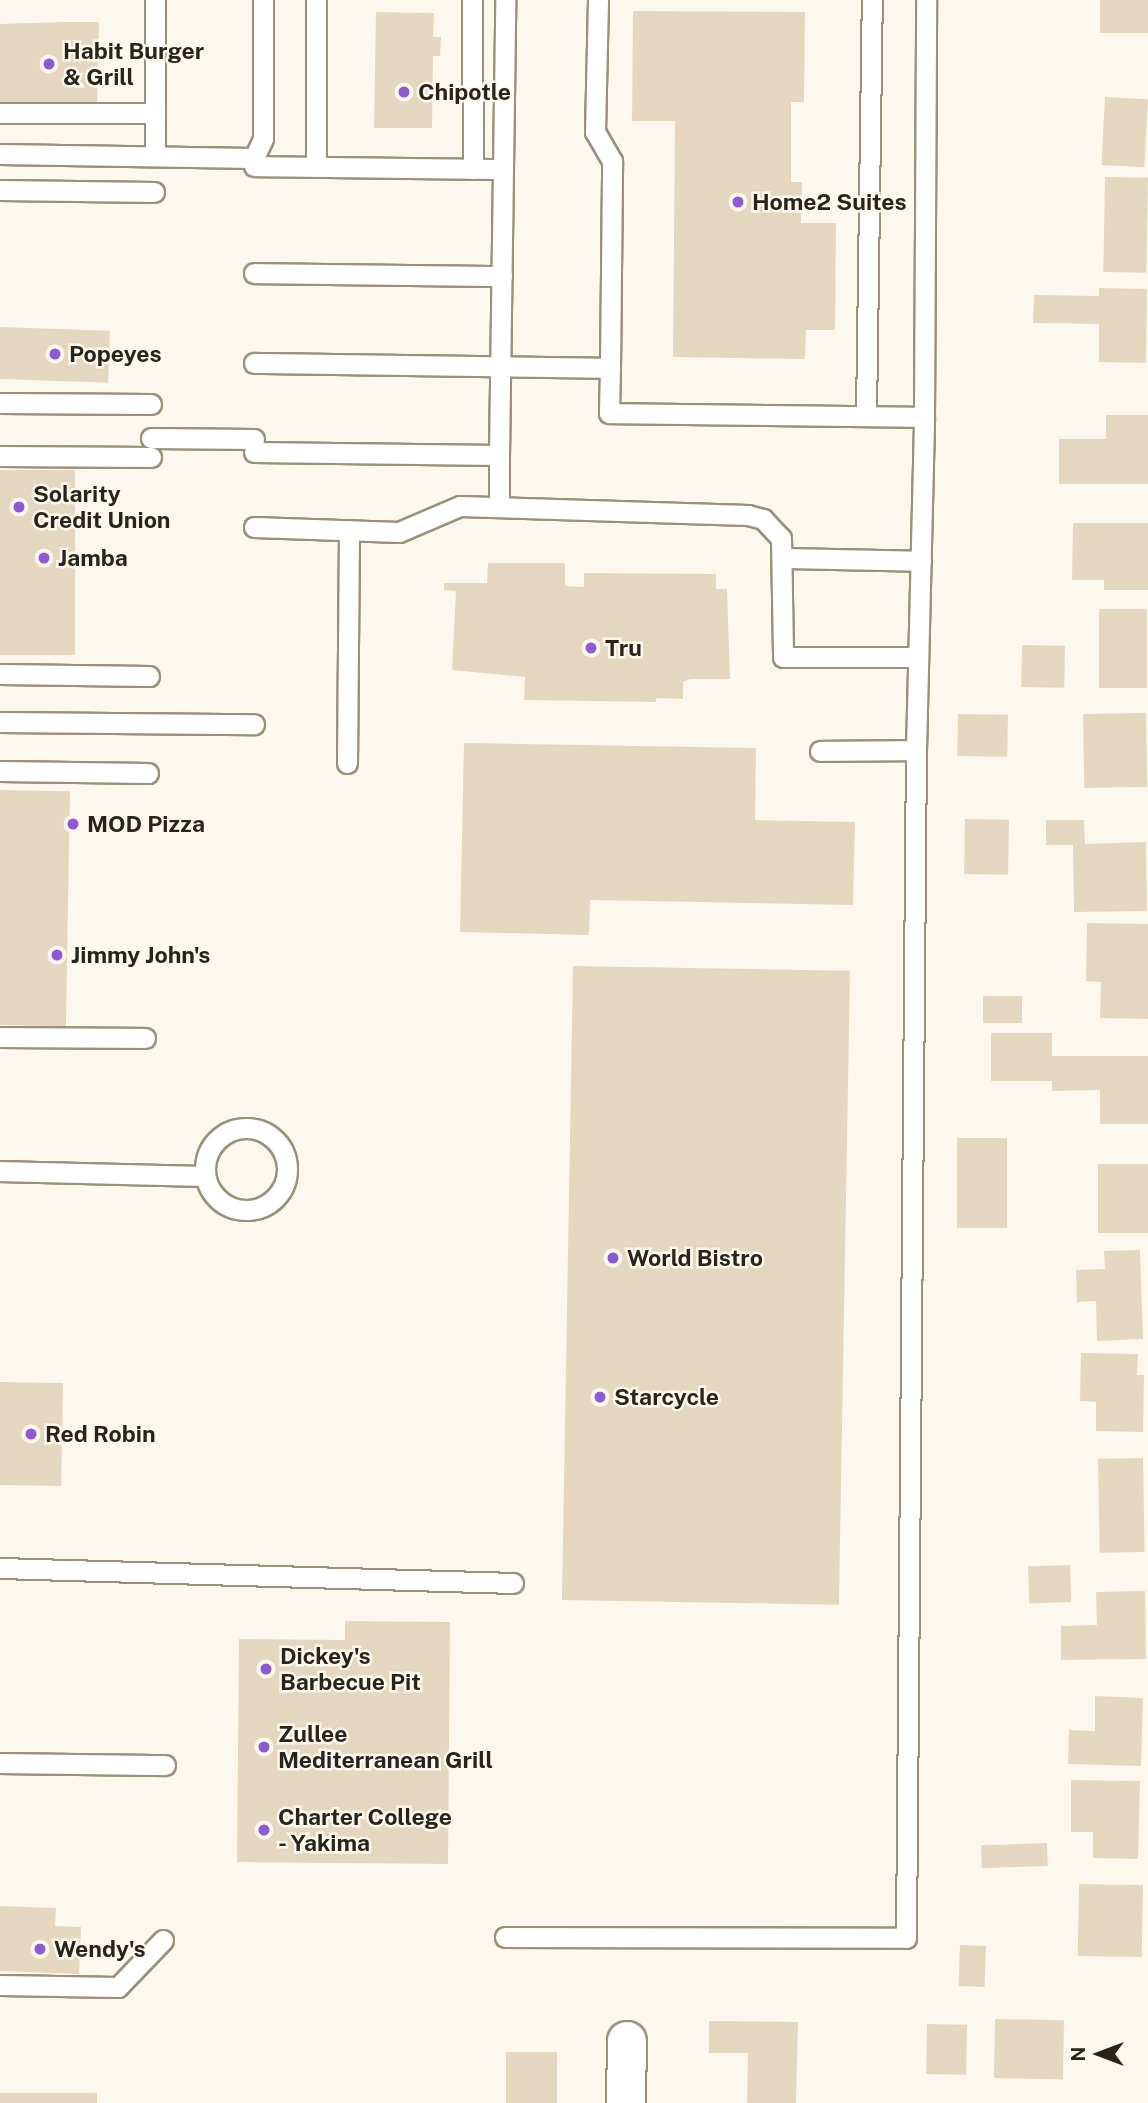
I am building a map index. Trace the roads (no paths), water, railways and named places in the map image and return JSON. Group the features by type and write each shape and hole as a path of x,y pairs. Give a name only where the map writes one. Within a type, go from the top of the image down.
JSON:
{"street":[{"path":"626,2103 628,2041"}],"lane":[{"path":"155,0 155,156"},
{"path":"0,153 254,158 263,139 263,0"},
{"path":"316,0 316,167"},
{"path":"472,0 472,169"},
{"path":"499,507 505,0"},
{"path":"598,0 595,132 612,160 609,413 924,417"},
{"path":"866,416 872,0"},
{"path":"505,1937 906,1938 916,750 924,417 926,0"},
{"path":"0,113 155,113"},
{"path":"254,166 503,169"},
{"path":"0,190 154,192"},
{"path":"254,273 502,276"},
{"path":"254,363 610,368"},
{"path":"0,403 151,404"},
{"path":"0,456 254,446 499,455"},
{"path":"254,527 399,532 460,506 748,515 763,519 781,538 783,657 918,657"},
{"path":"347,763 349,530"},
{"path":"783,558 921,561"},
{"path":"0,674 149,676"},
{"path":"0,722 254,724"},
{"path":"820,751 916,750"},
{"path":"0,771 148,773"},
{"path":"0,1037 145,1038"},
{"path":"240,1128 254,1128 276,1140 287,1164 281,1192 259,1209 245,1211 219,1200 205,1176 209,1150 217,1139 240,1128"},
{"path":"0,1171 205,1176"},
{"path":"0,1568 513,1583"},
{"path":"0,1763 165,1765"},
{"path":"0,1985 118,1987 163,1940"}],"place":[{"name":"Habit Burger & Grill","path":"49,64"},
{"name":"Chipotle","path":"404,92"},
{"name":"Home2 Suites","path":"738,202"},
{"name":"Popeyes","path":"55,354"},
{"name":"Solarity Credit Union","path":"19,507"},
{"name":"Jamba","path":"44,558"},
{"name":"Tru","path":"591,648"},
{"name":"MOD Pizza","path":"73,824"},
{"name":"Jimmy John's","path":"57,955"},
{"name":"World Bistro","path":"613,1258"},
{"name":"Starcycle","path":"600,1397"},
{"name":"Red Robin","path":"31,1434"},
{"name":"Dickey's Barbecue Pit","path":"266,1669"},
{"name":"Zullee Mediterranean Grill","path":"264,1747"},
{"name":"Charter College - Yakima","path":"264,1830"},
{"name":"Wendy's","path":"40,1949"}]}
